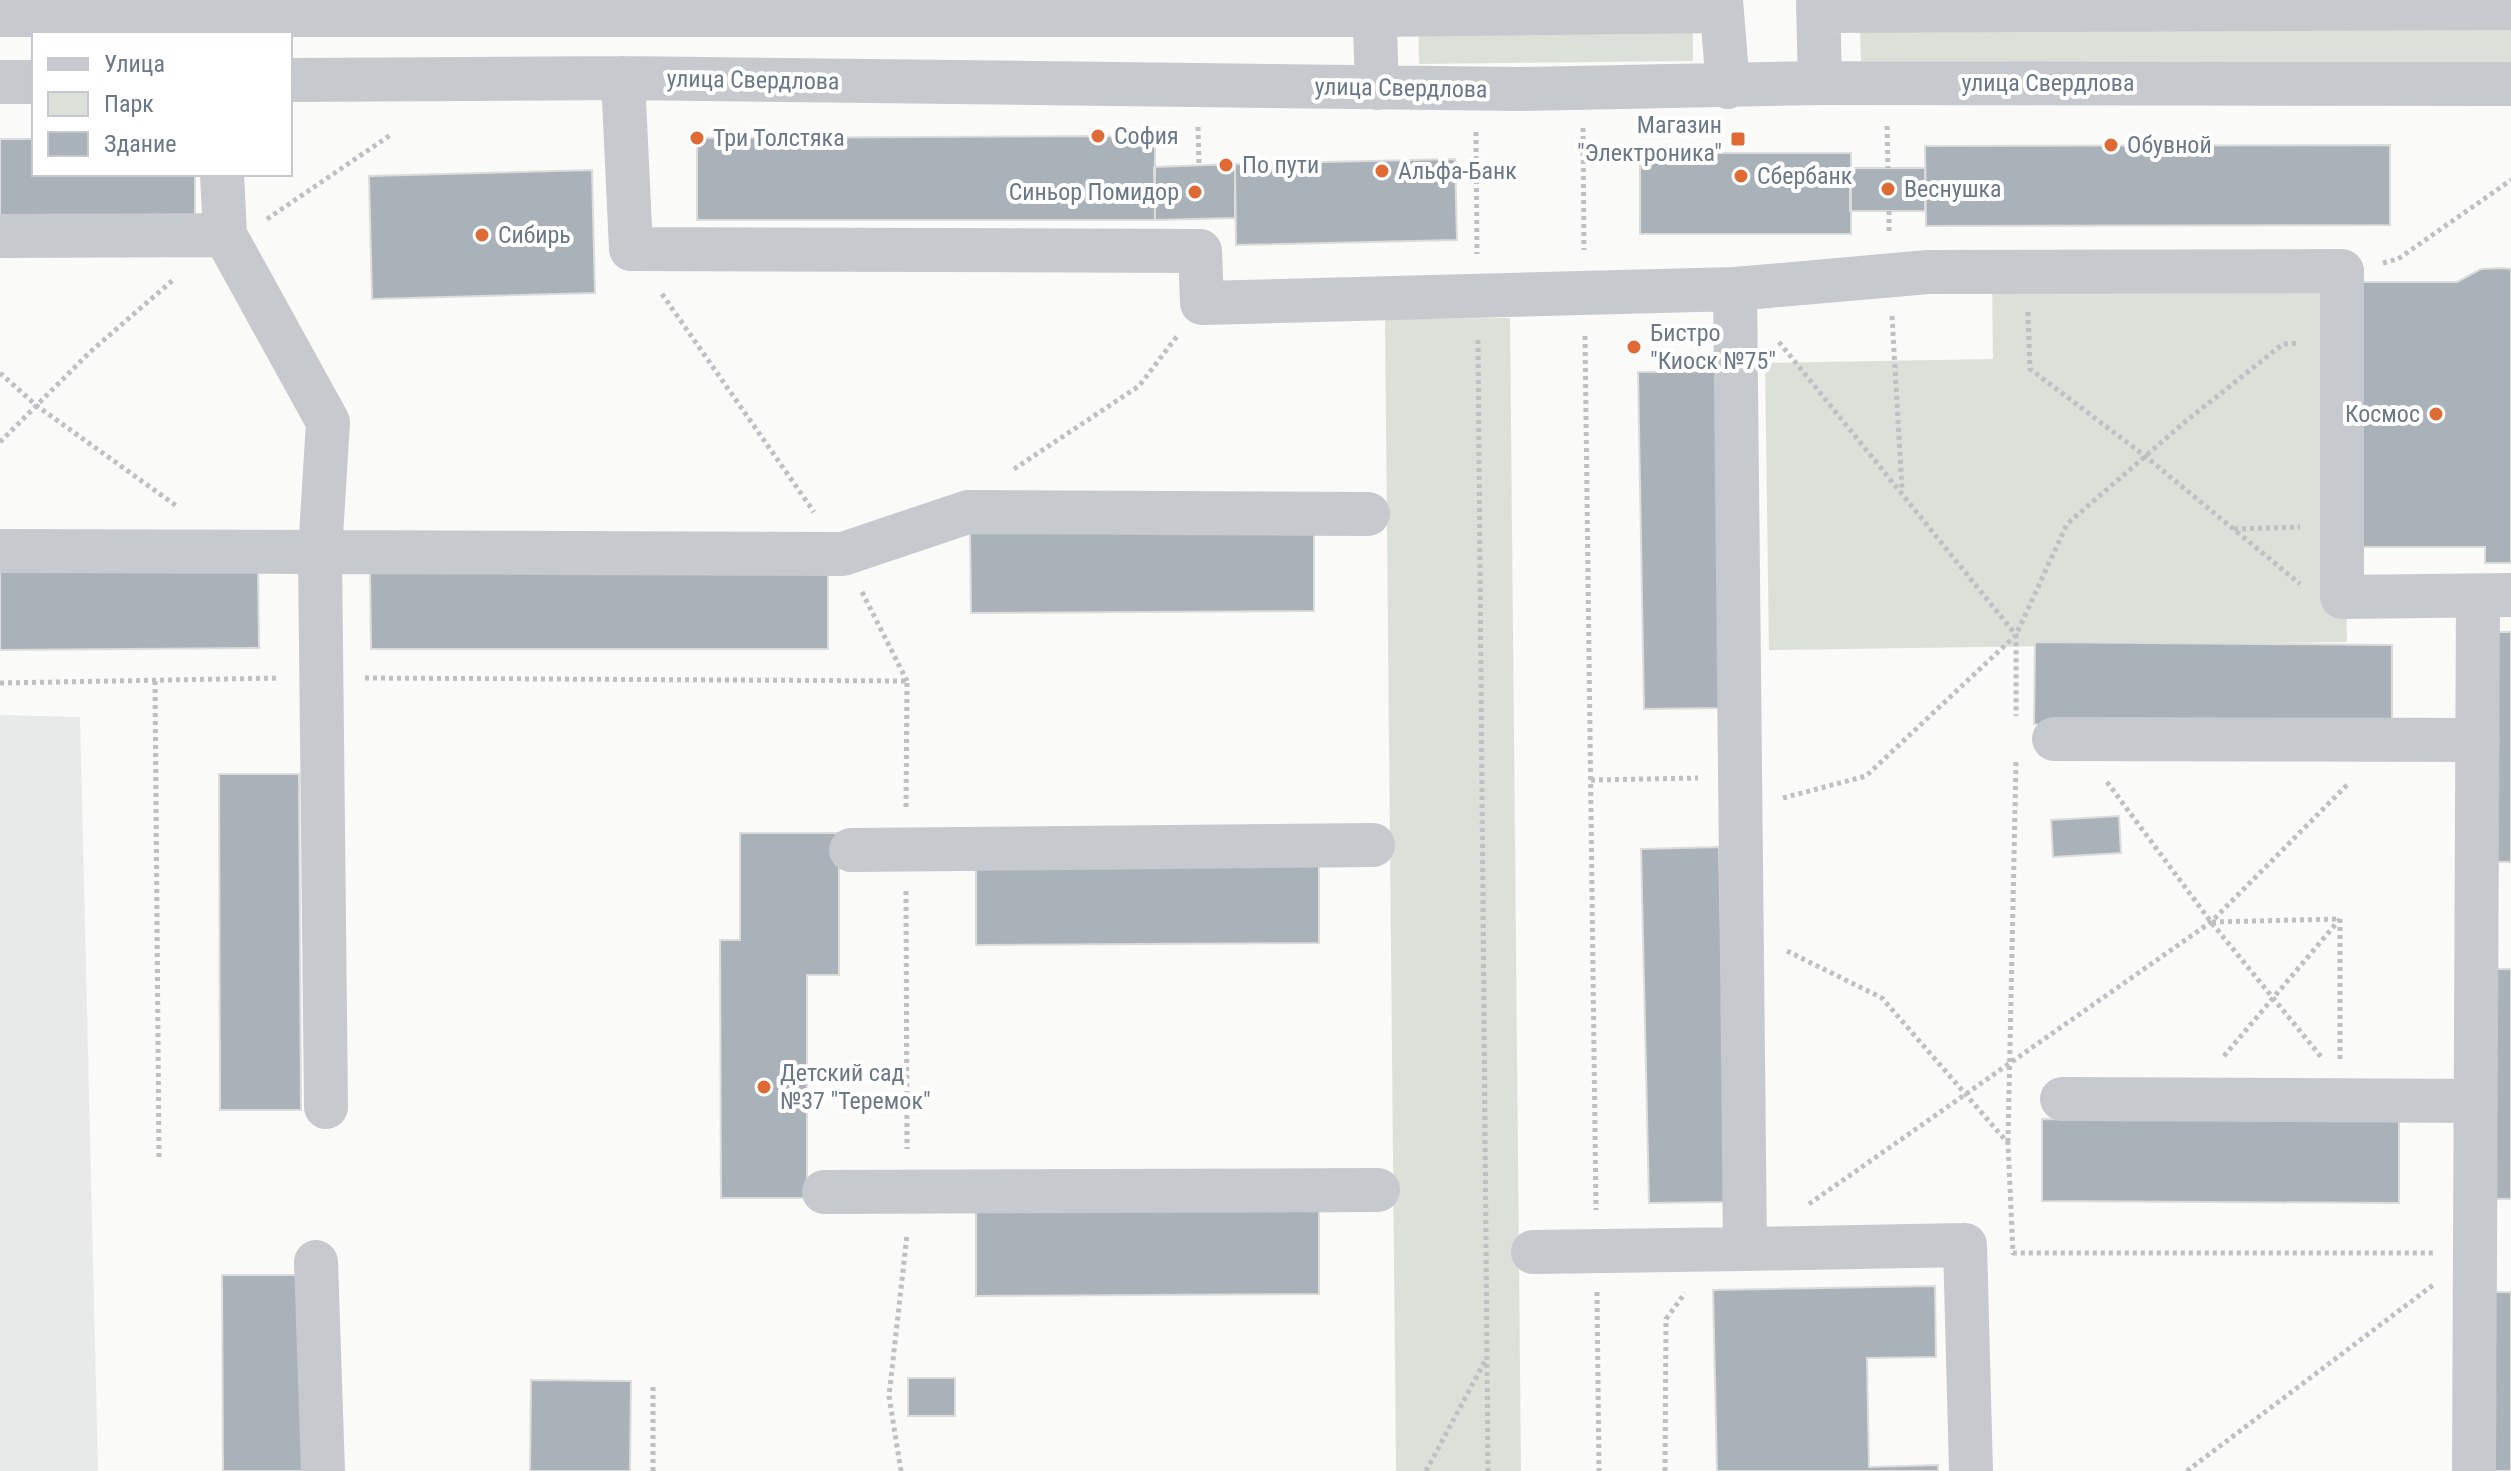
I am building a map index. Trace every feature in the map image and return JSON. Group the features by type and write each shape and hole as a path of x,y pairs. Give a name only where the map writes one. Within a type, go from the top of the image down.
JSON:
{"street":[{"path":"1820,83 1818,5 2511,8"},
{"path":"0,15 1721,6 1728,87"},
{"path":"1374,8 1377,88"},
{"path":"623,78 631,249 1200,251 1202,303 1735,289 1890,275 2028,271 2342,271 2342,597 2495,596 2478,740 2495,911 2475,1101 2474,1471"},
{"name":"улица Свердлова","path":"292,80 623,78 1377,88 1728,87 1820,83 2511,84"},
{"path":"0,82 32,82"},
{"path":"222,176 225,235 328,422 320,552 326,1107"},
{"path":"0,236 225,235"},
{"path":"1731,1250 1741,928 1735,289"},
{"path":"0,551 843,554 968,512 1368,514"},
{"path":"2049,739 2478,740"},
{"path":"851,850 1373,845"},
{"path":"2062,1099 2187,1100 2341,1090 2475,1101"},
{"path":"824,1192 1378,1190"},
{"path":"1533,1252 1965,1245 1971,1471"},
{"path":"316,1262 323,1471"}],"path":[{"path":"1887,121 1888,168"},
{"path":"1583,123 1599,1471"},
{"path":"1476,124 1488,1471"},
{"path":"1198,127 1199,165"},
{"path":"2342,271 2398,259 2511,180"},
{"path":"1889,211 1902,492"},
{"path":"631,249 843,554 907,681 907,1253 889,1396 901,1471"},
{"path":"2028,271 2030,369 2145,456 2303,587"},
{"path":"1735,289 2016,635 2049,739 2211,922 2273,998 2341,1090"},
{"path":"990,513 990,485 1139,386 1202,303"},
{"path":"1591,780 1739,794 1866,776 2016,635 2067,524 2283,344 2343,340"},
{"path":"0,373 37,406 241,552"},
{"path":"2233,529 2342,526"},
{"path":"0,683 321,678 907,681"},
{"path":"155,681 159,1160"},
{"path":"2049,739 2011,1061 2008,1143 2013,1253 2475,1253"},
{"path":"1665,1471 1666,1319 1731,1250 2211,922 2392,740"},
{"path":"2211,922 2340,919"},
{"path":"2187,1100 2340,919"},
{"path":"2340,919 2341,1090"},
{"path":"1741,928 1882,998 2008,1143"},
{"path":"2187,1471 2475,1253"},
{"path":"1426,1471 1487,1359"},
{"path":"653,1383 653,1471"}],"shaded area":[{"path":"0,715 80,717 98,1471 0,1471"}],"green space":[{"path":"1418,0 1693,0 1693,61 1419,64"},
{"path":"1859,0 2511,0 2511,62 1861,61"},
{"path":"2342,272 2347,642 1769,650 1765,363 1993,359 1992,276"},
{"path":"1510,318 1521,1471 1396,1471 1385,319"}],"building":[{"path":"697,138 1155,138 1155,220 697,220"},
{"path":"0,139 32,139 32,176 195,176 195,221 0,221"},
{"path":"2390,145 2390,225 1926,226 1925,146"},
{"path":"1640,153 1851,153 1851,234 1640,234"},
{"path":"1455,159 1457,240 1236,245 1235,164"},
{"name":"Синьор Помидор","path":"1235,164 1235,218 1155,220 1154,167"},
{"name":"Веснушка","path":"1850,168 1925,168 1925,211 1850,211"},
{"name":"Сибирь","path":"592,170 595,293 372,299 369,176"},
{"name":"Космос","path":"2481,269 2511,269 2511,563 2485,563 2485,547 2362,547 2361,282 2457,282"},
{"path":"1717,371 1722,708 1644,709 1638,372"},
{"path":"1314,527 1314,611 971,613 970,529"},
{"path":"258,564 259,648 0,650 0,566"},
{"path":"370,567 828,567 828,649 371,649"},
{"path":"2497,632 2511,632 2511,862 2497,862"},
{"path":"2035,642 2392,645 2392,726 2034,724"},
{"path":"219,774 299,774 301,1110 220,1110"},
{"path":"2119,816 2121,853 2053,857 2051,820"},
{"name":"Детский сад №37 \"Теремок\"","path":"740,833 839,833 839,975 807,975 807,1198 721,1198 720,940 740,940"},
{"path":"1719,847 1727,1202 1649,1203 1641,849"},
{"path":"1319,860 1319,943 976,945 976,861"},
{"path":"2494,969 2511,969 2511,1199 2494,1199"},
{"path":"2042,1119 2399,1121 2399,1203 2042,1201"},
{"path":"1319,1210 1319,1294 976,1296 976,1212"},
{"path":"222,1275 302,1275 303,1471 223,1471"},
{"path":"1935,1286 1936,1357 1867,1358 1869,1467 1938,1465 1938,1471 1717,1471 1713,1290"},
{"path":"2495,1292 2511,1292 2511,1471 2495,1471"},
{"path":"908,1378 955,1378 955,1416 908,1416"},
{"path":"531,1380 631,1381 630,1471 530,1471"}],"place":[{"name":"София","path":"1098,136"},
{"name":"Три Толстяка","path":"697,138"},
{"name":"Магазин \"Электроника\"","path":"1738,139"},
{"name":"Обувной","path":"2111,145"},
{"name":"По пути","path":"1226,165"},
{"name":"Альфа-Банк","path":"1382,171"},
{"name":"Сбербанк","path":"1741,176"},
{"name":"Веснушка","path":"1888,189"},
{"name":"Синьор Помидор","path":"1195,192"},
{"name":"Сибирь","path":"482,235"},
{"name":"Бистро \"Киоск №75\"","path":"1634,347"},
{"name":"Космос","path":"2436,414"},
{"name":"Детский сад №37 \"Теремок\"","path":"764,1087"}]}
